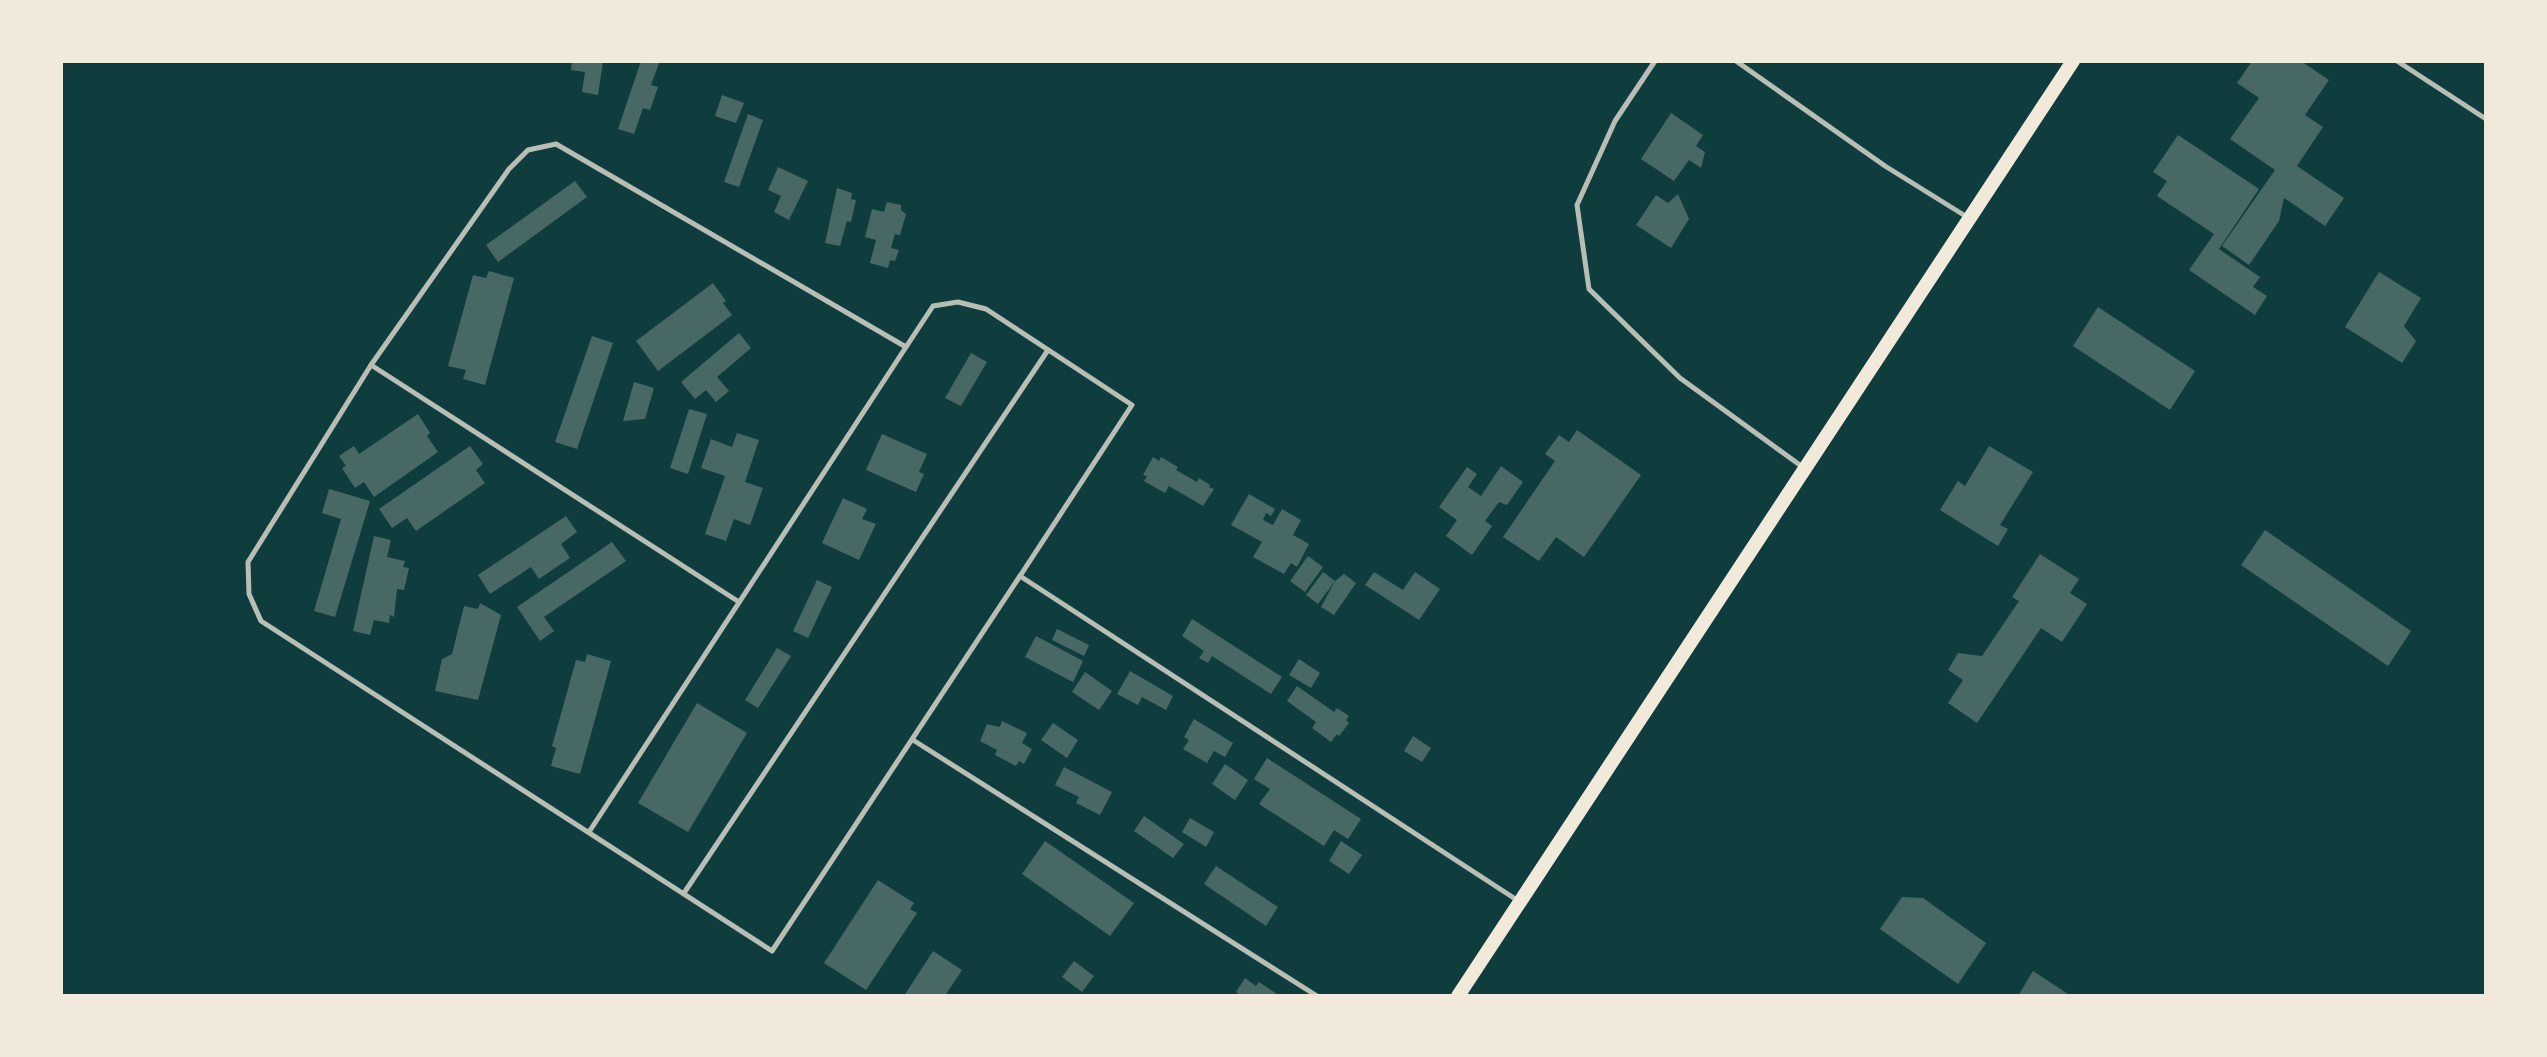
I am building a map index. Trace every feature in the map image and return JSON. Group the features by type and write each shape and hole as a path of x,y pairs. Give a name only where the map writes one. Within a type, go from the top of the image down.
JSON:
{"main road":[{"path":"1458,996 2073,61"}],"lane":[{"path":"1655,61 1615,121 1577,205 1589,289 1680,377 1805,468"},
{"path":"1736,61 1885,166 1970,218"},
{"path":"2397,61 2486,120"},
{"path":"589,832 933,306 958,302 986,309 1132,405 772,951 261,621 249,594 248,562 371,365 509,169 528,150 556,144 906,347"},
{"path":"684,893 1048,351"},
{"path":"371,365 738,602"},
{"path":"1020,576 1520,902"},
{"path":"913,740 1317,996"}],"building":[{"path":"572,61 603,61 598,95 582,92 585,72 571,70"},
{"path":"641,61 659,63 651,85 658,87 650,110 643,108 634,134 618,129"},
{"path":"2252,61 2301,61 2329,80 2305,115 2323,127 2297,166 2344,198 2325,226 2284,198 2279,221 2249,265 2222,246 2275,170 2230,139 2259,98 2237,83"},
{"path":"722,95 744,103 736,123 715,116"},
{"path":"1671,113 1703,135 1696,146 1705,152 1701,168 1689,160 1674,181 1641,159"},
{"path":"748,114 763,120 739,187 724,182"},
{"path":"2178,135 2259,189 2219,249 2260,277 2253,287 2267,296 2255,315 2189,270 2214,234 2157,196 2167,181 2153,172"},
{"path":"778,167 808,181 789,220 774,212 781,196 768,190"},
{"path":"575,181 587,197 498,262 486,245"},
{"path":"837,188 852,193 851,199 856,200 851,222 847,221 840,246 825,243"},
{"path":"1678,194 1689,219 1671,248 1636,225 1656,195 1668,203"},
{"path":"887,202 901,205 901,210 906,214 900,235 895,234 891,248 899,250 895,261 890,260 888,268 870,263 876,240 865,237 872,209 884,212"},
{"path":"489,271 514,278 485,385 463,379 466,370 448,366 473,275 486,278"},
{"path":"2379,272 2421,298 2404,326 2416,341 2402,363 2345,327"},
{"path":"713,283 732,315 658,371 636,341"},
{"path":"2098,307 2195,371 2170,410 2073,346"},
{"path":"739,333 751,348 717,377 729,391 716,402 706,390 695,399 681,382"},
{"path":"592,336 613,343 577,449 555,442"},
{"path":"971,353 987,362 961,406 945,398"},
{"path":"634,382 654,388 645,419 623,421"},
{"path":"689,409 707,414 688,474 670,468"},
{"path":"418,414 430,433 427,436 438,452 374,497 364,482 355,488 342,468 346,466 339,456 354,446 359,454"},
{"path":"1577,430 1641,475 1584,557 1556,537 1539,561 1503,537 1555,461 1545,454 1559,435 1569,442"},
{"path":"737,433 759,440 745,482 763,488 750,525 734,519 726,541 705,534 725,476 701,468 711,439 732,447"},
{"path":"882,434 927,454 919,472 924,474 916,492 866,470"},
{"path":"470,446 483,464 476,470 485,483 416,531 407,518 392,528 379,509"},
{"path":"1989,446 2033,472 2000,525 2008,529 1998,546 1940,510 1958,481 1965,486"},
{"path":"1153,457 1159,461 1161,457 1178,467 1176,470 1197,482 1199,478 1210,485 1209,487 1214,489 1203,506 1169,486 1165,493 1144,481 1147,476 1143,475"},
{"path":"1501,466 1523,482 1507,505 1499,502 1485,521 1492,526 1472,555 1446,536 1457,520 1439,507 1467,467 1477,474 1468,487 1481,496"},
{"path":"329,489 370,501 335,617 314,611 341,519 322,513"},
{"path":"1249,494 1275,509 1271,516 1266,513 1263,520 1273,525 1282,509 1301,520 1293,535 1309,544 1297,567 1291,563 1284,574 1253,557 1262,542 1231,525"},
{"path":"843,498 867,509 862,519 876,524 859,560 822,543"},
{"path":"566,516 577,532 561,544 570,558 539,579 531,567 490,594 478,575"},
{"path":"2265,530 2411,631 2388,666 2241,565"},
{"path":"374,536 391,540 387,557 405,561 403,567 409,568 404,590 397,589 394,617 390,615 389,623 374,620 370,635 353,631"},
{"path":"612,542 626,561 544,617 554,631 540,641 517,607"},
{"path":"2040,554 2079,579 2070,593 2087,604 2062,642 2041,628 1977,723 1948,703 1963,680 1948,670 1958,653 1982,656 2019,601 2012,597"},
{"path":"1308,556 1323,567 1305,592 1290,581"},
{"path":"1323,572 1335,581 1318,604 1306,595"},
{"path":"1374,572 1403,590 1415,572 1440,589 1419,620 1365,585"},
{"path":"1344,574 1356,583 1334,615 1321,607 1335,581"},
{"path":"817,580 832,587 808,638 793,631"},
{"path":"480,603 501,615 478,700 435,691 442,659 452,654 464,606 478,609"},
{"path":"1192,619 1282,677 1271,694 1212,656 1208,663 1199,658 1204,651 1182,636"},
{"path":"1057,629 1089,645 1084,656 1052,640"},
{"path":"1036,636 1083,661 1073,682 1025,657"},
{"path":"777,648 791,656 758,708 745,700"},
{"path":"587,654 611,661 580,774 551,766 556,748 552,746 576,660 585,662"},
{"path":"1299,659 1320,673 1311,688 1289,675"},
{"path":"1130,671 1173,696 1166,710 1142,697 1138,705 1117,694"},
{"path":"1085,672 1112,691 1099,710 1072,692"},
{"path":"1297,686 1334,712 1337,708 1349,716 1346,720 1349,723 1331,742 1312,728 1316,722 1287,701"},
{"path":"697,703 747,733 688,832 638,803"},
{"path":"1194,719 1233,743 1225,757 1214,751 1207,763 1183,749 1189,740 1184,737"},
{"path":"1002,721 1027,733 1022,743 1032,749 1024,764 1019,761 1016,766 995,755 997,750 980,741 987,724 1000,727"},
{"path":"1053,723 1078,740 1067,758 1041,740"},
{"path":"1413,736 1431,748 1422,762 1404,751"},
{"path":"1267,758 1361,819 1348,839 1334,830 1324,846 1259,804 1270,789 1254,779"},
{"path":"1225,764 1248,780 1235,800 1212,784"},
{"path":"1064,767 1112,792 1100,815 1076,803 1079,797 1055,785"},
{"path":"1144,816 1184,844 1173,858 1134,831"},
{"path":"1190,818 1214,832 1206,847 1182,832"},
{"path":"1045,841 1134,903 1110,936 1022,874"},
{"path":"1341,841 1362,855 1349,874 1329,861"},
{"path":"1216,866 1278,907 1266,926 1204,884"},
{"path":"878,880 914,903 910,909 917,913 866,990 824,963"},
{"path":"1902,897 1923,898 1986,943 1958,984 1880,929"},
{"path":"933,951 962,970 945,996 904,996"},
{"path":"1074,961 1094,976 1082,992 1062,977"},
{"path":"2033,971 2071,996 2018,996"},
{"path":"1245,978 1256,986 1259,982 1280,996 1241,996 1236,992"}]}
